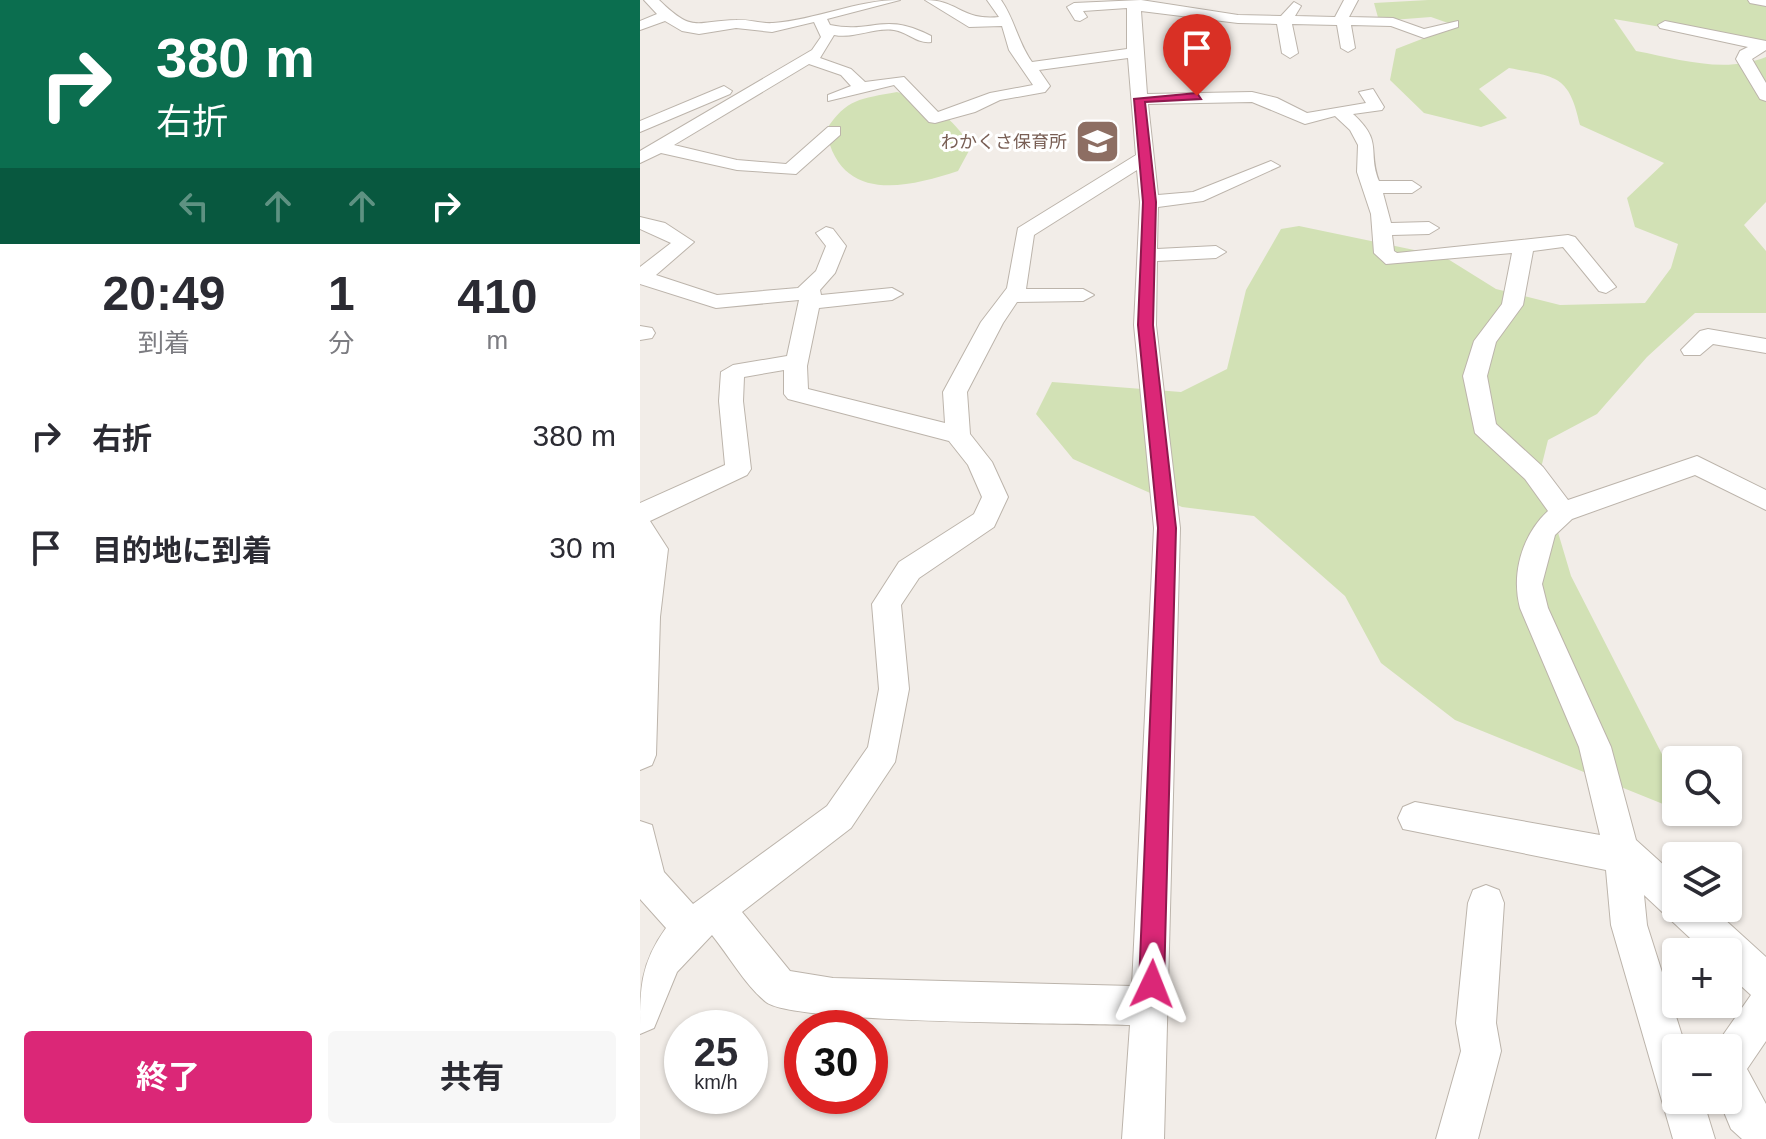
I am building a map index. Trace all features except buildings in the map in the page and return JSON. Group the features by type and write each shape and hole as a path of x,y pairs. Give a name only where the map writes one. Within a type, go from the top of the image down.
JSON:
{"street":[{"path":"651,0 666,15 699,30 736,24 767,29 823,23 893,0"},
{"path":"932,0 974,24 1008,21"},
{"path":"834,98 862,87 898,80 935,118 969,109 996,96 1039,89 1042,86 1016,50 1008,21 994,0"},
{"path":"1348,48 1342,23 1351,0"},
{"path":"1755,0 1766,2"},
{"path":"1080,17 1074,7 1134,3 1284,22 1393,22 1424,34 1453,24"},
{"path":"1134,3 1135,53 1149,202 1145,325 1167,528 1151,1006 1143,1139"},
{"path":"1290,53 1284,22 1294,6"},
{"path":"640,26 666,15"},
{"path":"823,23 845,33 882,25 902,25 926,39"},
{"path":"640,158 802,62 825,45 823,23"},
{"path":"1665,25 1765,46"},
{"path":"1765,46 1745,54 1744,59 1766,96"},
{"path":"1029,67 1135,53"},
{"path":"640,127 772,68 802,62 846,72 862,87"},
{"path":"1139,99 1252,97 1271,101 1305,119 1376,107 1367,92"},
{"path":"1340,112 1357,127 1367,145 1366,172 1373,187 1384,253 1393,260 1568,241 1606,287"},
{"path":"658,147 737,165 790,170 834,131"},
{"path":"640,1014 664,959 680,934 839,817 883,752 894,689 886,604 909,570 985,520 995,497 979,462 958,435 955,392 992,322 1017,288 1025,232 1144,158"},
{"path":"1149,202 1196,197 1271,166"},
{"path":"1373,187 1412,187"},
{"path":"640,223 658,227 684,242 641,276"},
{"path":"1382,229 1429,228"},
{"path":"826,233 836,246 825,273 807,298 796,394 958,435"},
{"path":"1523,247 1519,282 1512,305 1485,341 1475,376 1484,427 1534,473 1563,512"},
{"path":"1149,255 1216,252"},
{"path":"641,276 716,302 892,294"},
{"path":"1011,296 1083,295"},
{"path":"1692,350 1708,336 1766,346"},
{"path":"640,514 738,469 731,401 733,372 798,361"},
{"path":"1662,1036 1629,925 1622,853 1595,747 1534,608 1528,584 1543,531 1563,512 1697,465 1766,501"},
{"path":"640,527 654,549 645,617 640,755"},
{"path":"1415,818 1622,853 1662,888"},
{"path":"640,837 648,881 680,934 780,989 833,997 1151,1006"},
{"path":"1457,1139 1481,1051 1476,1023 1486,903"},
{"path":"1700,922 1766,983"},
{"path":"1742,1042 1766,1007"},
{"path":"1742,1105 1746,1114 1766,1133"},
{"path":"1686,1114 1694,1139"}],"green space":[{"path":"1428,0 1766,0 1766,45 1614,19 1636,51 1718,65 1766,57 1766,202 1744,225 1766,251 1766,313 1695,313 1647,357 1597,414 1548,440 1540,472 1571,576 1662,754 1662,804 1455,720 1381,663 1345,596 1254,516 1182,507 1073,459 1036,414 1052,382 1181,392 1227,369 1246,290 1281,229 1299,226 1443,256 1496,289 1560,305 1645,303 1671,268 1678,244 1635,227 1627,198 1664,163 1580,125 1576,108 1565,87 1538,74 1509,68 1479,89 1507,118 1481,127 1424,113 1390,80 1396,49 1445,30 1448,23 1431,17 1379,21 1374,3"},
{"path":"897,92 940,112 964,136 971,147 958,171 917,182 878,185 860,180 845,170 834,154 826,130 848,106 873,96"}],"place":[{"name":"わかくさ保育所","path":"1098,142"}],"route":[{"path":"1152,984 1167,528 1145,325 1150,253 1149,202 1139,99 1197,96"}]}
